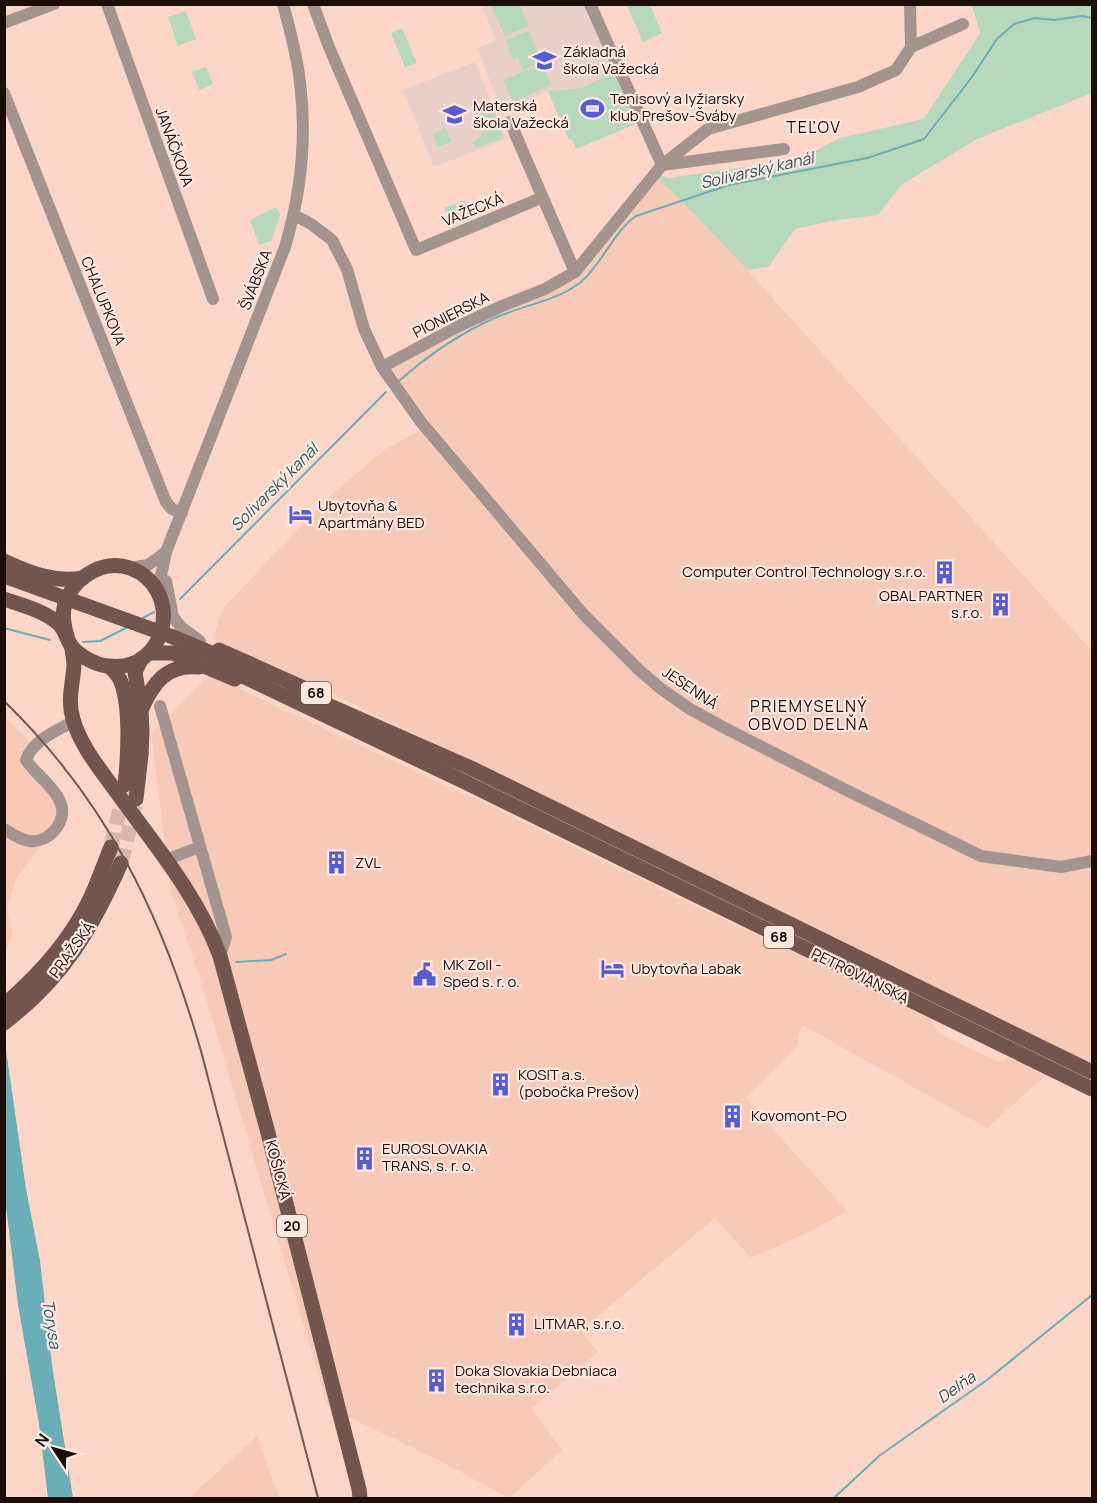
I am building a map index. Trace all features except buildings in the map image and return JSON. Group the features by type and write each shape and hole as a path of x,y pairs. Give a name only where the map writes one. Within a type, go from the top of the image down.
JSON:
{"main road":[{"path":"4,561 26,571 57,580 83,578"},
{"path":"69,641 63,620 68,595 83,578 94,571 107,566 129,568 139,572 161,596 164,616 160,637 135,672 141,710 141,755 136,800"},
{"path":"26,571 58,598 64,609"},
{"path":"4,576 162,633 226,667"},
{"path":"4,585 129,629 226,667 469,776"},
{"path":"4,599 51,618 60,625 69,641 92,661 106,666 121,682 128,742 124,785"},
{"name":"68","path":"164,616 168,625 174,630 408,734 469,776"},
{"name":"KOŠICKÁ","path":"69,641 74,665 70,705 73,722 104,775 198,908 220,956 272,1147 361,1495"},
{"path":"71,684 89,669 121,666 146,656 172,653 226,667"},
{"path":"141,710 159,678 171,671 192,666 226,667"},
{"name":"PETROVIANSKA","path":"469,776 1092,1072"},
{"name":"PETROVIANSKA","path":"469,776 1092,1089"},
{"name":"PRAŽSKÁ","path":"4,1023 75,926 89,900 111,847"},
{"name":"PRAŽSKÁ","path":"4,1005 22,999 65,963 86,935 121,863"}],"street":[{"path":"4,23 54,4"},
{"name":"JANÁČKOVA","path":"107,4 213,299"},
{"name":"ŠVÁBSKA","path":"161,596 160,580 166,552 285,247 294,215 302,159 301,92 297,62 283,4"},
{"name":"VAŽECKÁ","path":"313,4 329,47 416,250 542,198"},
{"path":"590,4 662,165 784,149"},
{"path":"910,4 910,47 963,24"},
{"name":"PIONIERSKA","path":"382,367 459,326 545,289 575,272 662,165 708,129 858,87 896,70 910,47"},
{"name":"CHALUPKOVA","path":"4,93 166,502 172,509 182,513"},
{"path":"510,122 575,272"},
{"path":"294,215 311,224 332,240 346,269 364,329 382,367"},
{"name":"JESENNÁ","path":"382,367 453,462 584,615 639,670 672,697 711,720 840,787 981,856 1061,867 1092,861"},
{"path":"129,568 148,565 166,552"},
{"path":"166,552 166,586 173,617 181,627 200,641"},
{"name":"KOŠICKÁ","path":"160,706 226,938 220,956"},
{"path":"4,829 30,841 43,839 57,828 62,815 61,803 26,760 35,745 73,722"},
{"path":"165,860 200,847"}],"shaded area":[{"name":"Základná škola Važecká","path":"482,5 584,5 614,73 581,88 548,91 502,111 477,48 496,41"},
{"name":"Materská škola Važecká","path":"475,62 506,139 434,167 403,90"},
{"path":"654,175 747,270 1092,651 1092,1065 614,830 287,672 213,639 223,608 331,495 387,448 423,429 382,368 408,346 482,308 525,289 573,272"},
{"path":"210,675 498,810 930,1019 940,1034 996,1061 1004,1062 1006,1057 1045,1076 987,1128 802,1025 796,1047 745,1098 847,1211 811,1231 751,1258 715,1218 581,1330 598,1352 531,1409 562,1450 509,1498 438,1460 328,1407 202,985 171,892 151,734"},
{"path":"5,717 33,745 24,757 63,805 43,843 16,879 7,910 13,934 5,953"},
{"path":"257,1436 279,1498 189,1498"}],"green space":[{"path":"491,5 520,5 529,26 505,36"},
{"path":"627,5 650,5 662,33 643,42"},
{"path":"972,5 1092,5 1092,93 977,139 901,185 878,215 831,221 795,229 768,267 747,270 654,175 657,173 668,178 800,159 840,138 924,119 980,33"},
{"path":"186,11 196,39 178,46 168,17"},
{"path":"402,28 417,63 405,67 391,33"},
{"path":"529,31 542,62 523,70 518,57 513,59 506,40"},
{"path":"542,64 551,85 513,102 503,80"},
{"path":"206,67 213,84 199,90 192,72"},
{"name":"Tenisový a lyžiarsky klub Prešov-Šváby","path":"614,73 636,124 576,149 572,139 569,140 548,91 581,88"},
{"path":"490,103 504,138 476,148 473,142 482,134 473,109"},
{"path":"446,128 451,142 438,147 433,134"},
{"path":"465,200 470,214 449,222 444,208"},
{"path":"276,207 280,215 271,241 259,245 250,220"}],"water":[{"path":"5,1043 26,1189 40,1261 52,1365 73,1498 48,1498 39,1424 18,1305 5,1198"}],"waterway":[{"name":"Solivarský kanál","path":"398,382 432,354 470,330 507,313 562,294 581,282 596,266 621,230 636,216 729,185 867,158 924,139 972,77 997,39 1014,24 1035,18 1054,20 1082,16 1092,18"},
{"name":"Solivarský kanál","path":"180,599 386,392"},
{"name":"Solivarský kanál","path":"143,618 154,612"},
{"name":"Solivarský kanál","path":"83,642 100,641 128,627"},
{"name":"Solivarský kanál","path":"4,628 50,640"},
{"path":"236,962 271,960 286,954"},
{"name":"Delňa","path":"834,1498 879,1456 987,1380 1092,1295"}],"tunnel":[{"path":"111,847 124,791"},
{"path":"121,863 135,805"}],"railway":[{"path":"4,701 73,779 101,820 149,907 168,953 201,1051 318,1498"}],"place":[{"name":"Základná škola Važecká","path":"545,61"},
{"name":"Tenisový a lyžiarsky klub Prešov-Šváby","path":"592,108"},
{"name":"Materská škola Važecká","path":"455,115"},
{"name":"Ubytovňa & Apartmány BED","path":"300,515"},
{"name":"Computer Control Technology s.r.o.","path":"944,572"},
{"name":"OBAL PARTNER s.r.o.","path":"1001,605"},
{"name":"ZVL","path":"337,863"},
{"name":"Ubytovňa Labak","path":"613,969"},
{"name":"MK Zoll - Sped s. r. o.","path":"425,974"},
{"name":"KOSIT a.s. (pobočka Prešov)","path":"500,1084"},
{"name":"Kovomont-PO","path":"733,1116"},
{"name":"EUROSLOVAKIA TRANS, s. r. o.","path":"364,1158"},
{"name":"LITMAR, s.r.o.","path":"516,1324"},
{"name":"Doka Slovakia Debniaca technika s.r.o.","path":"437,1380"}],"district":[{"name":"TEĽOV","path":"814,127"},
{"name":"PRIEMYSELNÝ OBVOD DELŇA","path":"809,715"}],"water label":[{"name":"Torysa","path":"52,1324"}]}
